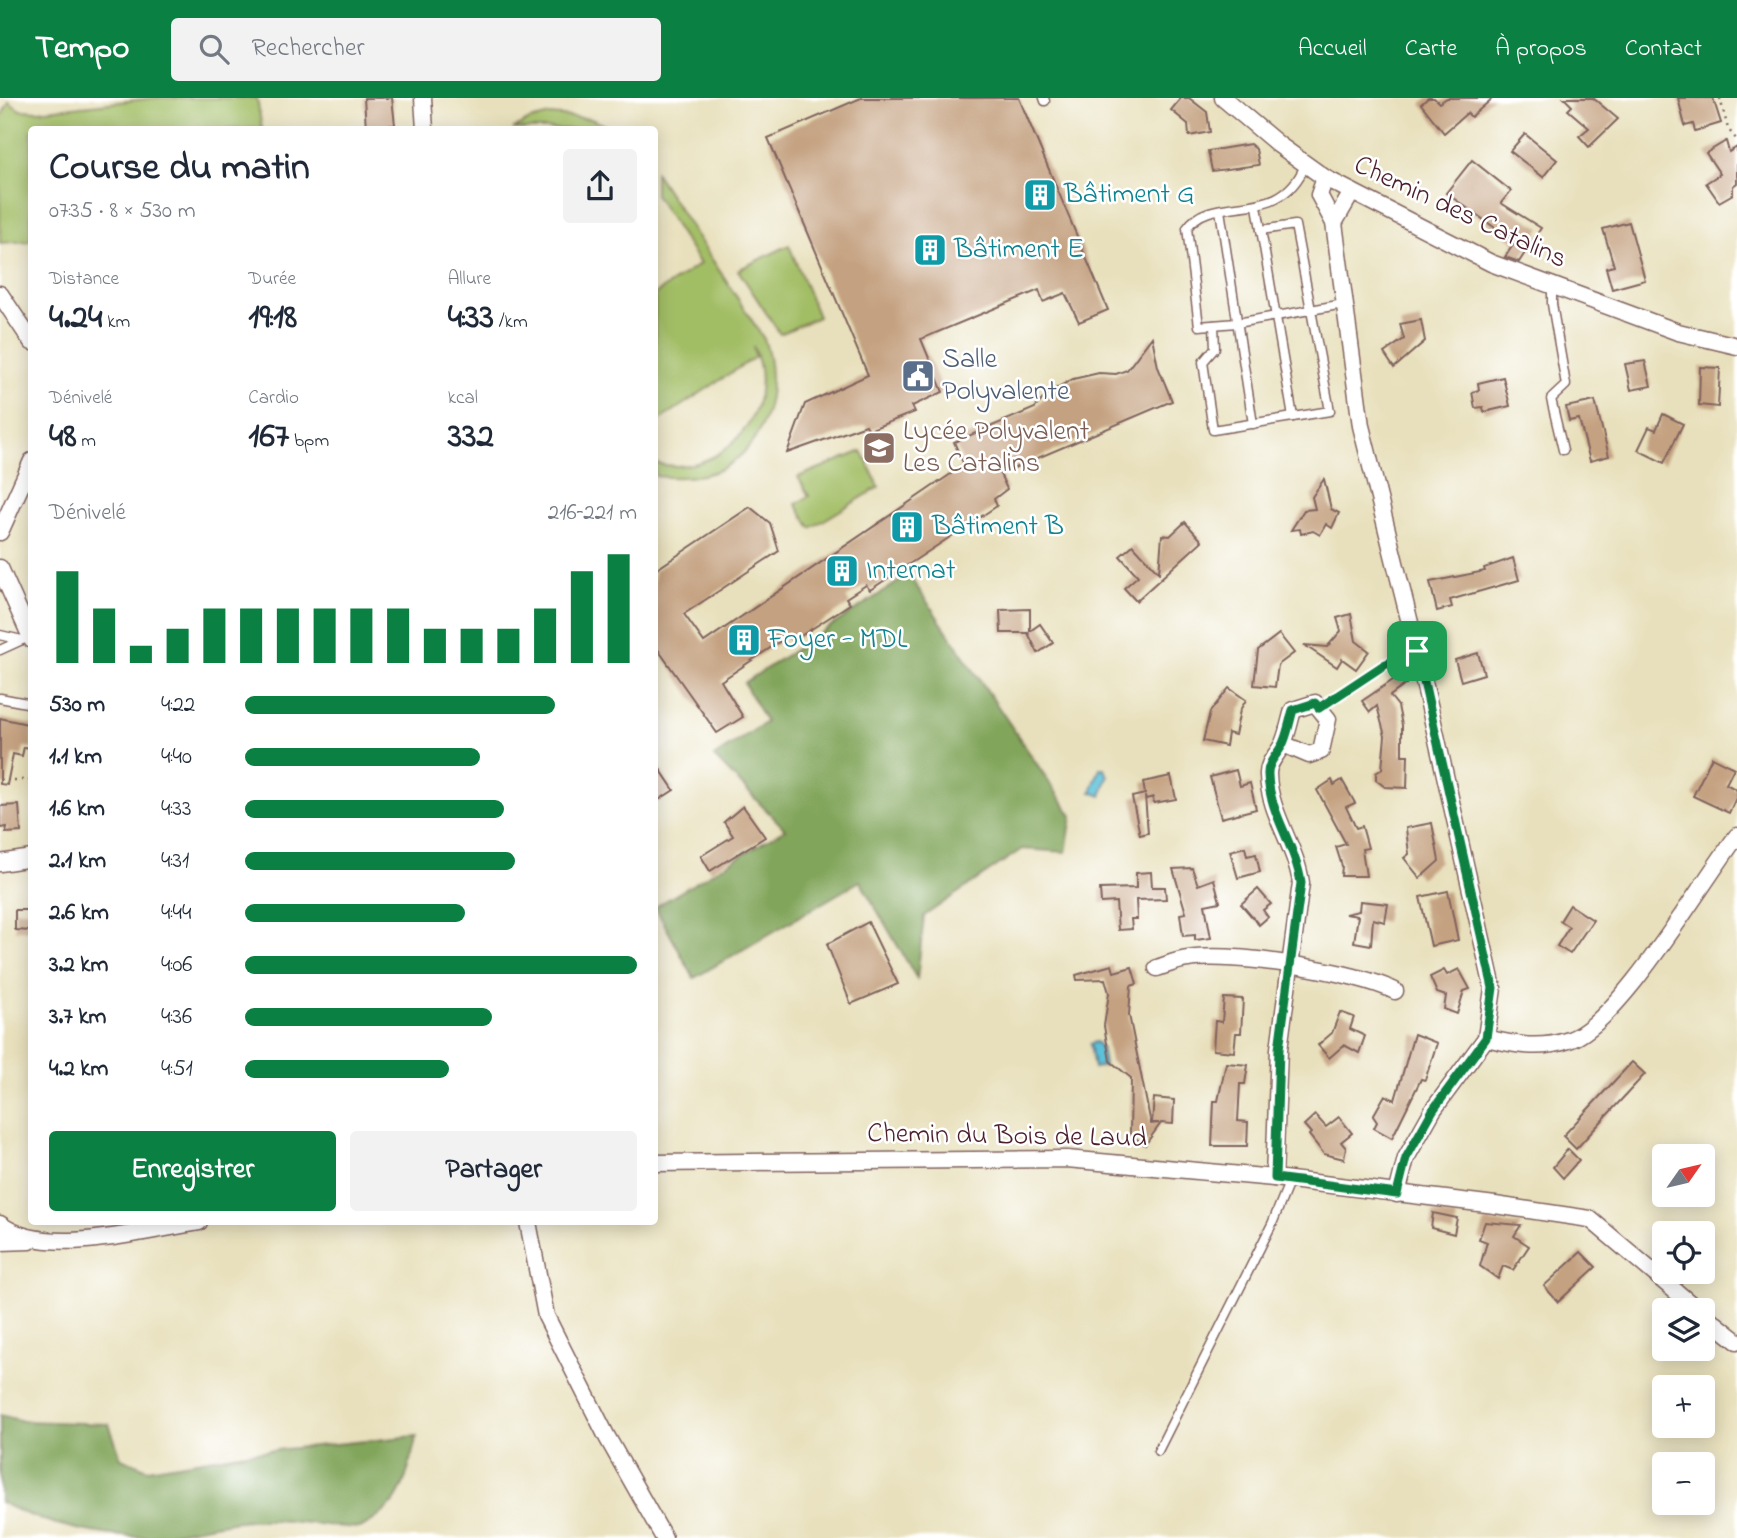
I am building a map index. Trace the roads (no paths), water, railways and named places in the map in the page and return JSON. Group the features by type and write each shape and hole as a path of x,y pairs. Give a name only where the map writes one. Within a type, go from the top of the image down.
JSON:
{"street":[{"path":"423,98 425,126"},
{"name":"Chemin des Catalins","path":"1223,98 1305,165 1325,178 1491,264 1678,332 1736,343"},
{"path":"1325,178 1319,195 1334,223 1361,426 1417,651 1493,988 1486,1038 1433,1110 1406,1158 1397,1194"},
{"path":"1334,223 1352,192"},
{"path":"0,294 28,336"},
{"path":"0,533 28,470"},
{"path":"0,568 28,639"},
{"path":"1282,1179 1279,1049 1301,883 1298,859 1276,814 1267,773 1273,757 1283,744 1293,710 1315,703 1328,719 1321,751 1309,755 1283,744"},
{"path":"1486,1038 1540,1047 1572,1040 1602,1017 1628,989 1737,836"},
{"path":"0,863 28,859"},
{"path":"1157,968 1187,959 1292,965 1377,982 1395,991"},
{"name":"Chemin du Bois de Laud","path":"658,1163 1067,1159 1282,1179 1590,1219 1684,1298"},
{"path":"0,1224 36,1240"},
{"path":"0,1242 85,1239 179,1225"},
{"path":"529,1225 546,1317 607,1437 664,1538"},
{"name":"Chemin du Bois de Laud","path":"1715,1323 1737,1341"}],"lane":[{"path":"1305,165 1298,182 1288,191 1257,206 1206,212 1192,220 1187,228 1199,326 1237,323 1344,304"},
{"path":"1257,206 1293,417"},
{"path":"1220,210 1254,424"},
{"path":"1214,325 1215,348 1203,362 1213,430 1329,411 1295,225 1261,230"},
{"path":"1552,287 1552,304 1566,385 1552,399 1563,450"},
{"path":"0,635 28,639"},
{"path":"0,650 28,639"},
{"path":"0,698 28,703"},
{"path":"1158,1451 1272,1224 1282,1179"}],"water":[{"path":"1100,768 1104,768 1108,776 1101,796 1091,792"},
{"path":"1096,1042 1101,1047 1104,1066 1094,1068 1090,1044"}],"place":[{"name":"Bâtiment G","path":"1040,195"},
{"name":"Bâtiment E","path":"930,250"},
{"name":"Salle Polyvalente","path":"918,376"},
{"name":"Lycée Polyvalent Les Catalins","path":"879,448"},
{"name":"Bâtiment B","path":"907,527"},
{"name":"Internat","path":"842,571"},
{"name":"Foyer - MDL","path":"744,640"}]}
